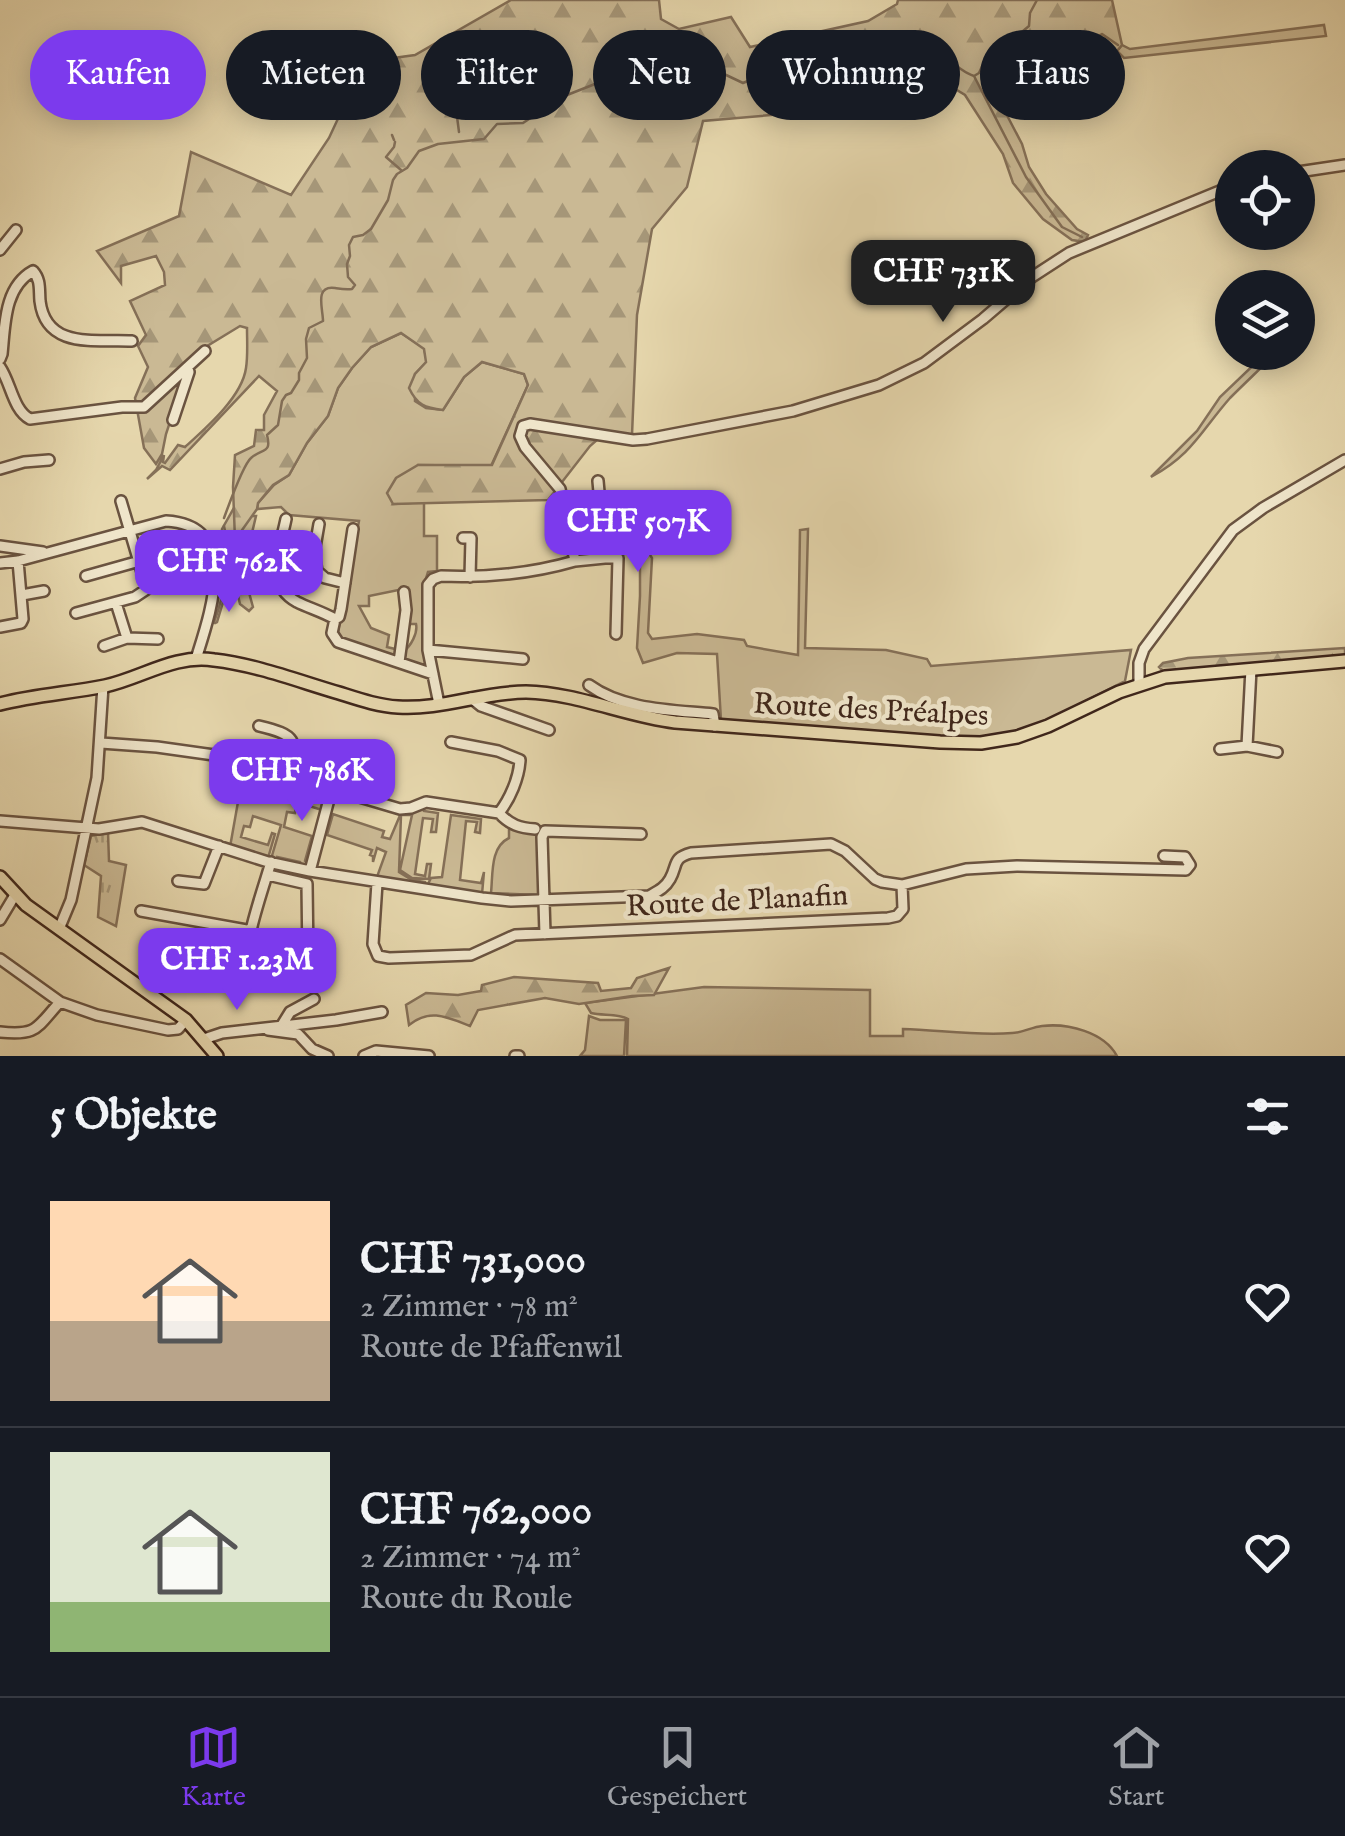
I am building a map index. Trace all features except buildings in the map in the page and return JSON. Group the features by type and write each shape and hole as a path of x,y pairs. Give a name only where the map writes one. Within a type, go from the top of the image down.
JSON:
{"main road":[{"name":"Route des Préalpes","path":"0,704 104,686 196,658 240,664 398,707 502,693 554,694 654,720 981,743 1032,733 1138,684 1175,675 1345,662"},
{"path":"0,878 15,895 59,929 186,1020 218,1056"}],"street":[{"path":"1315,169 1345,165"},
{"path":"575,562 560,489 520,436 520,430 527,424 648,440 793,411 863,390 924,362 983,319 1032,276 1069,253 1215,193"},
{"path":"0,250 16,230"},
{"path":"0,359 10,299 25,276 33,271 38,277 43,314 57,334 84,340 132,341"},
{"path":"173,420 188,369 205,351"},
{"path":"0,367 20,413 30,419 138,408 150,404 181,371 188,369"},
{"path":"0,469 49,460"},
{"path":"1138,684 1138,663 1144,648 1226,538 1247,519 1345,460"},
{"path":"598,482 605,558"},
{"path":"76,613 141,595 147,589 121,501"},
{"path":"286,520 276,567 281,588 299,603 335,619"},
{"path":"0,564 166,521 194,528 209,546 215,583 196,658"},
{"path":"319,524 314,553 317,571 325,578 345,583"},
{"path":"353,529 341,608 332,633 338,642 433,674"},
{"path":"470,577 471,538"},
{"path":"0,546 46,552"},
{"path":"86,576 160,555"},
{"path":"440,704 428,650 428,585 433,579 504,576 618,558 616,634"},
{"path":"0,627 21,623 24,614 18,561"},
{"path":"22,595 44,591"},
{"path":"399,662 406,610 404,592"},
{"path":"116,602 127,638"},
{"path":"104,646 127,638 158,639"},
{"path":"428,650 523,658"},
{"path":"1247,746 1251,669"},
{"name":"Route des Préalpes","path":"589,685 618,700 713,714 715,726"},
{"path":"59,929 71,900 97,778 104,686"},
{"path":"472,698 481,706 549,730"},
{"path":"259,726 282,732 292,742 295,750 288,775"},
{"path":"451,742 498,751 520,760 506,805 499,813"},
{"path":"101,743 220,756 400,809 426,802 499,813 520,828 536,829"},
{"path":"1220,748 1247,746 1277,752"},
{"path":"310,872 332,788"},
{"path":"1,821 101,829 142,822 310,872 511,901 650,896 671,878 682,855 691,852 831,844 874,878 902,885 966,869 1017,866 1186,870 1190,865 1185,857 1164,856"},
{"path":"546,934 542,837 546,831 640,834"},
{"path":"178,881 204,884 218,846"},
{"path":"268,875 307,884 308,960 304,966 287,972 246,969 271,862"},
{"name":"Route de Planafin","path":"377,883 373,944 378,956 472,955 506,938 546,934 888,918 903,909 902,885"},
{"path":"0,920 15,895"},
{"path":"140,911 252,931"},
{"path":"0,960 60,1002 97,1015 168,1030 178,1029 186,1020"},
{"path":"282,1025 290,1012 314,1000"},
{"path":"0,1032 32,1032 60,1002"},
{"path":"204,1039 382,1012"},
{"path":"266,1029 298,1034 312,1049 328,1056"},
{"path":"0,1043 18,1034"},
{"path":"364,1056 376,1051 429,1056"}],"green space":[{"path":"511,0 659,0 661,19 679,29 731,17 746,41 746,117 726,119 726,30 593,30 593,120 714,120 703,121 687,187 652,229 637,315 632,435 606,432 590,446 548,500 393,504 387,493 396,478 418,465 492,465 528,385 524,374 482,362 464,377 443,410 426,407 409,388 426,362 424,349 401,333 371,347 352,368 338,388 328,416 289,475 273,485 258,503 235,540 235,455 254,446 256,430 264,430 264,415 277,391 259,376 170,470 162,466 147,479 164,455 165,463 178,445 185,447 212,421 238,390 246,368 247,328 240,326 204,348 185,376 156,464 144,448 135,398 148,367 138,346 146,335 130,301 165,285 164,272 156,256 121,266 121,283 97,251 179,216 191,152 291,195 337,120 401,120 401,57 421,52 421,120 573,120 573,30 459,30"},
{"path":"898,0 1112,0 1119,30 980,30 980,118 960,92 960,30 827,30 868,21"},
{"path":"1324,25 1326,36 1125,58 1125,46 1130,49"},
{"path":"981,120 1009,120 1029,167 1046,194 1077,229 1088,235 1085,242 1072,240 1043,219 1013,183 1003,154"},
{"path":"401,333 424,348 427,362 415,374 415,401 426,408 443,410 464,377 482,362 524,374 528,385 491,466 418,465 393,504 424,502 424,536 437,536 437,571 428,572 424,585 426,664 421,667 403,657 416,628 416,624 407,624 408,588 369,596 369,606 359,606 371,628 389,635 387,647 399,650 397,659 337,637 359,521 289,515 281,507 257,509 274,485 289,475 328,416 338,388 352,368 371,347"},
{"path":"1248,370 1259,370 1186,451 1151,477 1197,431 1220,397"},
{"path":"235,506 256,516 247,562 253,607 249,611 240,604 236,587 227,589 215,623 222,529"},
{"path":"808,529 805,648 886,650 927,659 931,666 1131,650 1125,681 1030,729 985,738 856,733 721,720 717,654 677,653 643,663 637,648 640,550 647,550 652,558 648,633 652,639 697,634 744,640 747,646 798,655 800,530"},
{"path":"1345,648 1345,656 1163,671 1159,667 1188,658"},
{"path":"244,768 261,773 259,782 252,780 250,792 277,799 284,784 281,802 287,781 298,784 294,797 325,803 322,810 296,802 295,813 287,812 284,827 312,836 305,861 308,864 300,867 300,862 271,859 281,825 253,816 241,837 268,845 272,833 275,834 268,858 230,847"},
{"path":"421,807 438,813 436,832 431,832 433,819 423,818 415,874 425,876 427,864 431,864 429,879 412,878 400,870 412,815 401,815 399,872 425,885 372,878 377,877 386,852 377,848 373,862 372,850 327,835 333,814 384,831 382,837 390,839 401,813"},
{"path":"451,815 481,819 480,833 475,832 477,822 466,821 460,880 481,883 484,872 482,894 427,886 431,878 442,877"},
{"path":"509,827 538,831 542,891 538,895 491,893 495,854 509,838"},
{"path":"108,832 109,861 126,865 116,926 98,917 101,876 84,865 91,836"},
{"path":"669,968 654,995 579,1004 545,998 478,1010 470,1026 431,1015 409,1025 406,1005 426,993 458,995 481,991 482,985 514,977 598,983 601,991 631,988 637,978"},
{"path":"704,987 870,990 870,1036 903,1036 903,1029 999,1034 1063,1026 1094,1035 1117,1056 627,1056 628,1019 591,1013 585,1003"},
{"path":"589,1016 626,1020 624,1056 580,1056 585,1050"}],"waterway":[{"path":"224,518 244,468 267,448 267,435 278,425 282,401 299,380 307,358 309,328 323,321 324,290 352,289 355,285 348,277 349,245 353,237 371,229 388,200 393,180 419,151 438,144 484,139 497,124 523,123 562,97 595,84 605,74 607,63 620,56 635,64 648,91 674,82 696,93 707,92 715,88 716,80 724,74 743,83 762,75 774,80 819,79 842,61 853,70 920,53 974,76 984,62 995,62 1013,47 1016,37 1029,26 1037,0"},
{"path":"974,76 1026,177 1062,227 1082,237"},
{"path":"457,120 459,132"},
{"path":"392,135 394,140"},
{"path":"395,142 386,157 401,170"},
{"path":"214,622 226,574 224,526"}]}
